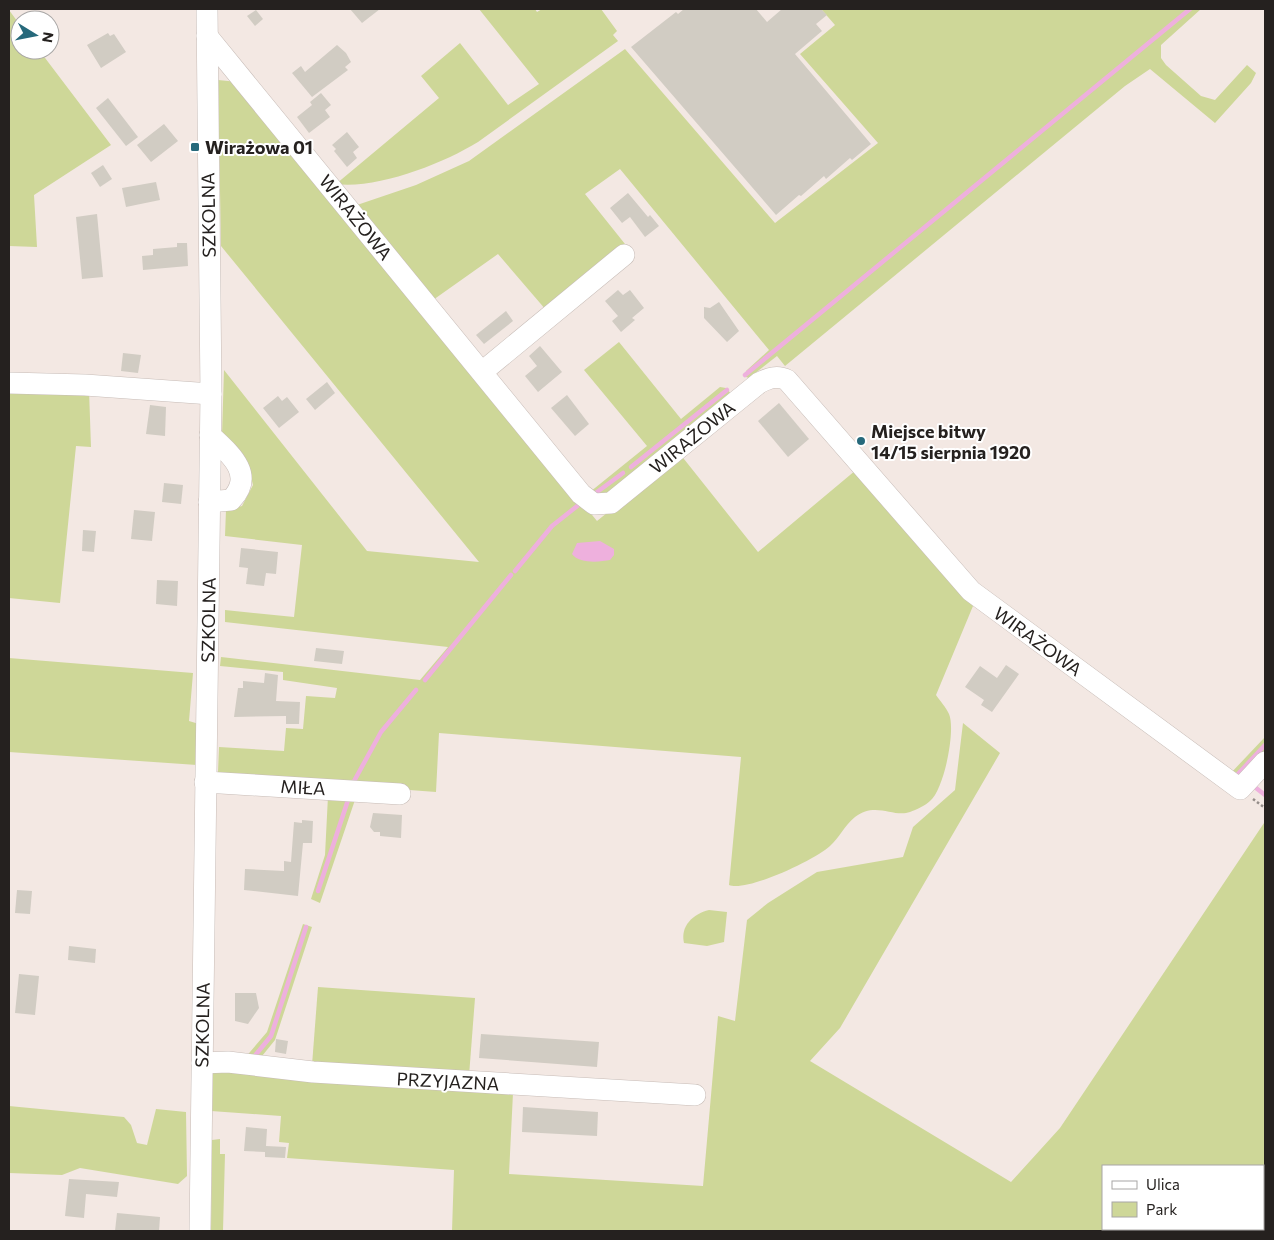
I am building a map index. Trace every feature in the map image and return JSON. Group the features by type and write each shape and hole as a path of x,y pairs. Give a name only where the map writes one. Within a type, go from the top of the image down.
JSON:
{"street":[{"name":"SZKOLNA","path":"200,1231 211,394 207,9"},
{"name":"WIRAŻOWA","path":"207,36 581,494 594,504 611,503 759,383 769,378 788,380 971,591 1240,789 1265,762"},
{"path":"482,372 624,255"},
{"path":"9,383 85,385 211,394"},
{"path":"209,502 231,500 237,493 241,483 241,471 237,463 210,435"},
{"name":"MIŁA","path":"205,782 400,794"},
{"name":"PRZYJAZNA","path":"202,1062 228,1062 313,1072 695,1096"}],"green space":[{"path":"479,9 535,9 537,12 542,9 601,9 617,31 613,35 618,41 478,142 447,159 390,179 353,185 336,184 439,98 421,76 460,43 508,105 539,84"},
{"path":"821,9 1201,9 1161,45 1161,58 1166,65 1201,96 1215,100 1247,65 1256,73 1251,83 1215,123 1150,69 1125,86 785,366 777,356 749,378 746,377 746,371 769,350 620,169 585,194 625,244 546,310 498,254 433,300 357,205 416,185 469,161 625,49 775,223 878,143 800,54 835,25"},
{"path":"9,10 10,60 47,60 111,145 34,195 37,247 9,246"},
{"path":"218,80 238,82 597,521 680,454 758,552 856,470 973,606 936,695 949,714 951,733 944,773 935,795 930,801 918,809 904,813 877,810 862,812 851,820 830,846 822,852 781,873 750,884 738,886 729,885 741,757 439,733 436,792 224,776 218,772 219,747 284,751 286,728 303,729 306,696 335,698 337,688 283,680 283,672 220,666 221,657 420,680 448,647 225,622 225,610 294,617 302,545 225,536 226,510 242,506 253,485 251,477 222,435 224,370 367,551 479,562 221,246"},
{"path":"619,342 681,419 720,387 726,388 733,396 605,498 590,492 647,446 584,370"},
{"path":"9,388 89,390 91,447 76,446 60,603 9,598"},
{"path":"9,658 193,673 189,721 199,724 197,765 9,752"},
{"path":"963,723 1000,753 840,1028 810,1061 1011,1182 1060,1128 1264,823 1265,1231 452,1231 454,1170 287,1158 289,1143 279,1142 281,1116 211,1111 212,1068 513,1093 509,1174 703,1186 718,1016 735,1021 747,920 768,903 817,872 903,857 913,827 955,790"},
{"path":"1265,737 1265,754 1254,766 1241,775 1230,774"},
{"path":"328,796 356,797 320,903 311,899 325,855"},
{"path":"709,910 727,912 724,942 707,946 684,943 684,931 689,922 698,914"},
{"path":"303,924 312,927 275,1040 258,1061 244,1059 267,1032"},
{"path":"318,987 475,998 469,1076 312,1065"},
{"path":"9,1106 124,1117 131,1125 137,1143 147,1145 156,1109 186,1112 187,1176 178,1184 80,1168 62,1175 9,1173"},
{"path":"220,1139 220,1154 225,1154 223,1231 211,1231 212,1140"}],"shaded area":[{"path":"600,541 614,549 614,555 610,560 584,561 572,554 577,543"}],"building":[{"path":"350,9 380,9 362,23"},
{"path":"684,9 756,9 767,22 782,9 821,9 827,15 816,24 822,31 795,54 871,144 852,160 850,158 826,179 824,176 776,215 631,47 676,12 678,14"},
{"path":"256,10 263,19 255,26 247,16"},
{"path":"108,33 110,36 114,34 126,52 101,68 87,45"},
{"path":"337,45 346,53 351,62 345,67 348,70 312,97 292,73 301,66 305,72"},
{"path":"321,93 331,105 325,110 330,117 309,133 297,117 312,105 310,102"},
{"path":"108,98 138,137 126,146 96,108"},
{"path":"164,124 178,141 151,162 137,145"},
{"path":"347,132 359,147 353,152 357,158 347,167 334,151 336,149 332,145"},
{"path":"103,165 112,179 100,187 91,173"},
{"path":"156,182 160,200 126,207 122,188"},
{"path":"628,193 648,217 650,215 659,226 645,237 630,217 622,223 610,208"},
{"path":"97,214 103,277 82,279 76,217"},
{"path":"177,243 187,243 188,266 143,270 142,256 153,255 153,249 177,247"},
{"path":"618,290 623,295 630,290 644,308 632,318 635,320 621,332 612,321 618,316 605,301"},
{"path":"719,302 739,331 727,342 704,318 704,307 710,308"},
{"path":"506,311 513,321 484,344 476,335"},
{"path":"540,346 562,372 538,392 525,376 537,366 529,356"},
{"path":"123,353 141,355 138,373 121,371"},
{"path":"327,382 335,393 315,410 306,399"},
{"path":"567,395 589,424 575,436 551,408"},
{"path":"278,396 282,401 287,397 299,412 279,428 263,408"},
{"path":"779,403 809,439 788,457 758,421"},
{"path":"150,405 166,407 165,436 146,434"},
{"path":"164,483 183,485 181,504 162,502"},
{"path":"134,510 155,512 152,541 131,539"},
{"path":"83,530 96,531 94,552 82,551"},
{"path":"241,548 278,552 276,574 266,573 264,586 246,584 248,568 239,567"},
{"path":"157,580 178,581 177,606 156,604"},
{"path":"316,648 344,651 342,664 314,661"},
{"path":"1006,665 1019,674 992,712 981,705 984,700 965,687 980,666 997,678"},
{"path":"265,673 278,675 276,701 300,702 299,724 286,724 286,716 234,717 238,688 243,688 243,681 264,683"},
{"path":"373,813 402,815 401,838 380,836 380,832 374,832 370,827"},
{"path":"302,820 313,821 312,843 303,843 298,896 244,890 245,869 284,871 284,861 291,862 294,822 302,823"},
{"path":"17,890 32,891 30,914 15,913"},
{"path":"69,946 96,949 95,963 68,960"},
{"path":"19,974 39,976 35,1015 15,1013"},
{"path":"235,993 256,993 259,1008 248,1024 235,1021"},
{"path":"481,1034 599,1042 597,1067 479,1058"},
{"path":"276,1039 288,1041 286,1054 275,1052"},
{"path":"523,1107 598,1112 597,1136 522,1132"},
{"path":"246,1127 267,1129 266,1146 286,1147 285,1158 265,1157 265,1152 244,1151"},
{"path":"69,1179 119,1182 117,1197 86,1194 84,1218 65,1216"},
{"path":"117,1213 160,1217 159,1231 115,1231"}],"waterway":[{"path":"745,375 1190,9"},
{"path":"631,467 727,390"},
{"path":"593,495 623,473"},
{"path":"515,571 552,526 581,503"},
{"path":"425,680 511,575"},
{"path":"353,783 381,732 416,690"},
{"path":"1237,775 1265,745"},
{"path":"1256,788 1265,795"},
{"path":"318,891 349,797"},
{"path":"253,1058 271,1036 306,927"}],"place":[{"name":"Wirażowa 01","path":"195,147"},
{"name":"Miejsce bitwy 14/15 sierpnia 1920","path":"861,441"}]}
